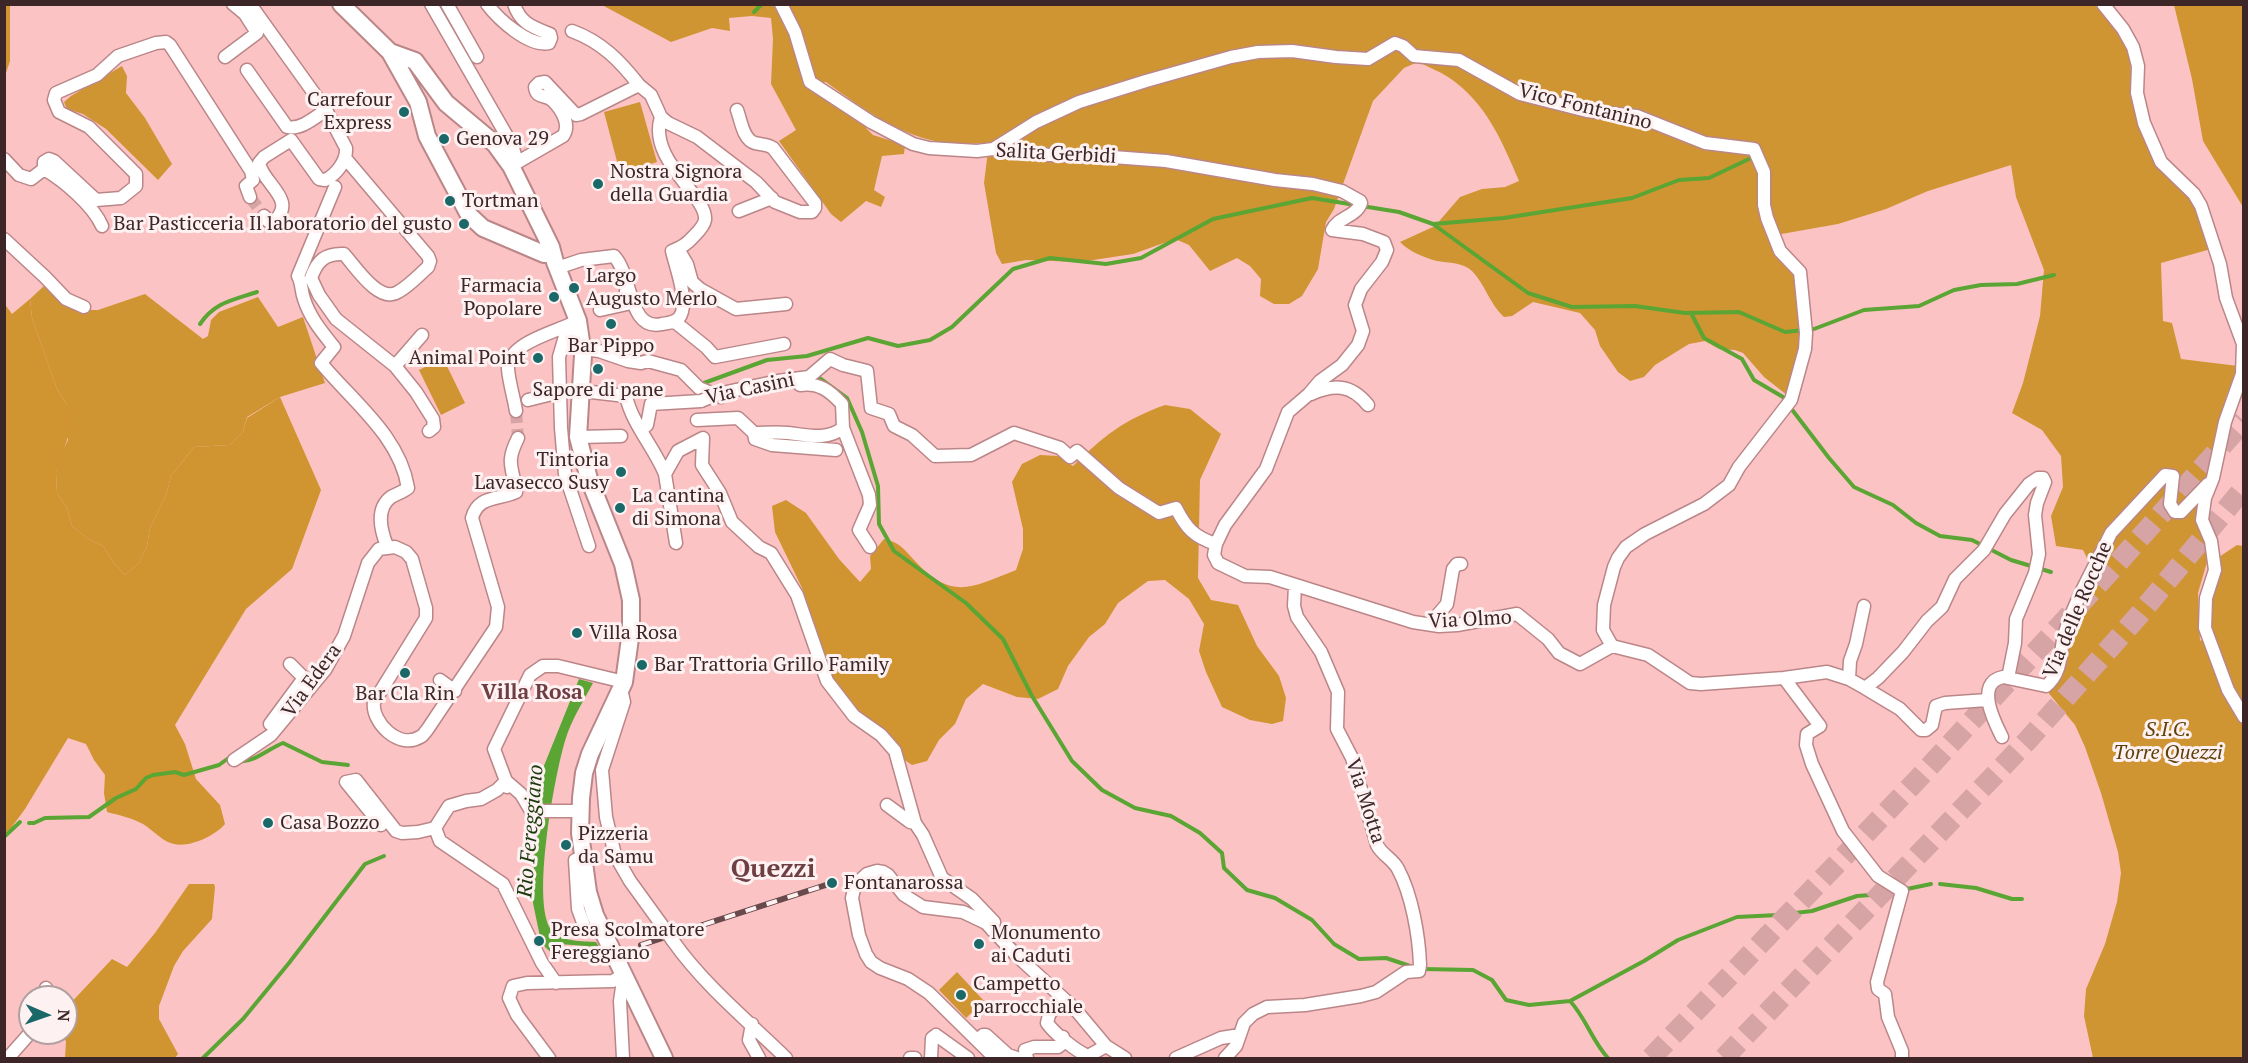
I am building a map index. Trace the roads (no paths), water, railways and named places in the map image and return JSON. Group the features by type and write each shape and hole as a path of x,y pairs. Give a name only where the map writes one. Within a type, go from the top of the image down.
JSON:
{"street":[{"path":"233,4 249,10 326,110 346,148 346,159 330,178 325,180 320,179 291,140 264,157 259,163 261,170 282,198 280,216 274,221 268,221 264,216"},
{"path":"340,4 390,52 418,102 427,136 469,215 483,228 544,254 554,261 614,256 625,274 637,314 644,322 655,326 675,322 683,310 683,298 672,251 686,246 705,220 702,209 668,160 657,127 660,117"},
{"path":"431,4 512,145 514,164 536,221 551,247 583,349 587,391 578,437 589,479 629,583 631,631 618,683 587,764 580,811 580,833 588,892 595,915 661,1057"},
{"path":"447,4 477,57"},
{"path":"487,4 507,26 545,44 549,43 550,34 526,24 518,16 514,4"},
{"name":"Salita Gerbidi","path":"781,4 795,32 810,82 872,122 913,144 949,150 993,150 1166,161 1275,180 1313,183 1342,191 1357,199 1359,207 1335,225 1332,230 1363,234 1384,242 1388,250 1382,262 1361,289 1355,305 1363,331 1358,345 1342,365 1320,381 1310,394"},
{"path":"2103,4 2123,29 2133,48 2138,66 2137,93 2144,123 2161,162 2194,194 2201,206 2220,264 2226,298 2243,344 2242,374 2224,422 2213,478 2205,498 2202,520 2211,541 2215,570 2206,598 2205,628 2228,690 2244,717"},
{"path":"225,57 257,33 249,10"},
{"path":"572,31 589,37 608,50 651,95 660,117 698,137 756,182 783,207 802,213 811,213 816,207 773,148 767,144 753,142 746,137 737,110"},
{"path":"44,169 44,162 49,159 54,161 96,200 121,198 136,186 136,174 89,127 59,112 54,100 56,93 97,75 118,56 156,43 166,42 251,171 252,180 246,186 250,196"},
{"name":"Vico Fontanino","path":"993,150 1036,122 1079,102 1231,57 1258,52 1292,51 1368,59 1395,43 1403,46 1414,56 1459,60 1520,94 1587,111 1637,116 1705,143 1754,149 1764,172 1764,206 1767,218 1780,251 1800,272 1806,333 1805,349 1791,400 1739,467 1729,485 1704,504 1645,534 1626,548 1618,558 1604,606 1603,630 1612,646"},
{"path":"390,52 415,61 446,102 495,144 514,164"},
{"path":"247,70 287,127 300,126 326,110"},
{"path":"412,91 420,79 427,77"},
{"path":"514,164 563,136 567,130 566,122 554,102 538,95 536,87 539,83 545,82 576,114 581,114 639,85"},
{"path":"4,159 20,175 31,179 44,169"},
{"path":"346,159 429,256 430,261 428,267 397,293 388,295 379,292 344,254 333,253 325,256 315,265 311,278 319,295 336,319 395,366 416,392 433,419 434,427 429,431"},
{"path":"44,169 56,176 96,214 102,226"},
{"path":"335,187 298,276 303,297 312,318 334,347 321,363 384,435 402,465 408,483 408,488 389,499 384,506 381,526 387,546 401,549 412,559 426,608 426,618 374,702 375,714 379,723 386,730 401,738 410,740 420,737 455,690 496,627 498,607 472,518 474,508 482,502 516,492 510,460 518,438"},
{"path":"739,211 772,198"},
{"path":"514,241 532,237 536,221"},
{"path":"4,240 66,299 84,307"},
{"path":"678,249 687,264 692,282 736,309 786,304"},
{"path":"696,273 712,291 713,296"},
{"path":"600,310 627,303 628,297 623,279 625,274"},
{"path":"675,322 715,357 784,344"},
{"path":"573,323 559,357 560,392 566,474 589,546"},
{"path":"502,363 512,404 516,409 508,368 510,357 530,342 573,323"},
{"path":"395,366 422,335"},
{"path":"583,349 599,351 628,361 641,363 648,361 681,370 699,388 721,398 813,383 832,393 842,404 843,428 869,495 870,505 859,530 870,547"},
{"name":"Via Casini","path":"642,429 647,425 651,404 701,401 718,394 809,377 828,361 833,360 867,371 871,408 889,414 894,426 912,435 935,456 971,455 1014,433 1060,448 1070,457 1077,451 1119,488 1159,513 1176,508 1186,528 1216,544"},
{"path":"1216,544 1224,525 1266,468 1288,412 1310,394 1326,387 1343,387 1358,394 1368,405"},
{"path":"587,391 626,396 628,406 658,457 665,474 676,543"},
{"path":"528,400 560,392"},
{"path":"697,420 738,418 754,433 755,439 772,445 836,450"},
{"path":"754,433 785,433 819,437 834,435 843,428"},
{"path":"578,437 621,436"},
{"path":"665,474 678,451 703,438 702,465 720,493 732,522 759,547 771,553 797,595 827,681 854,716 880,735 895,751 915,823 923,835 942,878 972,898 994,922 992,930"},
{"name":"Via delle Rocche","path":"2008,678 2046,686 2052,681 2061,662 2063,641 2069,621 2111,532 2164,475 2173,476 2170,504 2175,512 2181,512 2213,478"},
{"path":"1865,688 1903,652 1927,621 1942,607 1955,579 1984,550 2001,520 2033,479 2043,478 2044,487 2035,516 2039,554 2035,573 2016,619 2008,678 1998,678 1994,681 1987,700 2002,737"},
{"name":"Via Olmo","path":"1216,544 1214,555 1218,563 1245,576 1270,577 1390,616 1430,624 1457,625 1517,614 1548,639 1559,653 1580,664 1612,646"},
{"name":"Via Edera","path":"290,664 304,678 266,730 269,736 325,670 344,636 368,563 379,549 387,546"},
{"path":"1430,624 1444,609 1453,569 1461,564"},
{"name":"Via Motta","path":"1225,1059 1236,1046 1244,1023 1267,1007 1305,1005 1361,996 1376,992 1406,972 1419,968 1412,906 1398,867 1380,852 1377,845 1352,758 1337,729 1338,692 1321,652 1297,617 1294,606 1295,586"},
{"path":"1849,679 1850,661 1864,606"},
{"path":"1612,646 1648,655 1690,683 1784,678 1827,672 1849,679 1900,709 1921,730 1926,730 1932,725 1936,706 1945,703 1987,700"},
{"path":"576,811 531,811 521,794 507,785 494,749 530,675 543,666 558,666 618,683"},
{"path":"1784,678 1820,726 1807,734 1806,745 1812,764 1843,831 1878,876 1902,891 1877,982 1878,989 1885,994 1891,1027 1902,1051 1902,1059"},
{"path":"440,680 455,690"},
{"path":"618,683 624,702 602,770 606,817 615,855 630,881 684,957 786,1059"},
{"path":"234,760 269,736"},
{"path":"381,825 346,782 356,780 396,831 402,834 435,828 449,806 481,799 507,785"},
{"path":"887,805 910,822 915,823"},
{"path":"435,828 440,841 503,884 542,963 556,983"},
{"path":"575,860 578,909 585,928"},
{"path":"995,1058 924,988 871,962 859,935 852,898 855,885 862,877 871,872 883,872 904,895 923,907 963,912 975,917 992,930 1075,1009 1106,1046 1125,1059"},
{"path":"549,1059 509,998 513,986 527,983 613,981 624,974"},
{"path":"623,1059 620,1001 624,974"},
{"path":"1061,997 1048,1015 1047,1023 1076,1049 1088,1056 1106,1046"},
{"path":"752,1024 748,1040 759,1059"},
{"path":"931,1059 932,1038 936,1035 968,1059"},
{"path":"977,1040 982,1035 986,1035 1008,1055 1017,1059"},
{"path":"1176,1058 1221,1038 1240,1035"},
{"path":"1027,1059 1025,1050 1034,1047 1059,1047 1063,1037"},
{"path":"8,1059 19,1045"},
{"path":"910,1059 915,1059"}],"waterway":[{"path":"754,12 762,4"},
{"path":"704,383 767,360 807,356 868,338 898,346 930,340 952,327 1013,269 1050,258 1106,264 1141,258 1213,219 1312,198 1399,212 1433,224 1504,218 1632,198 1679,180 1709,178 1749,159"},
{"path":"1433,224 1528,293 1572,307 1635,306 1685,313 1739,312 1785,332 1814,329 1864,310 1919,306 1954,290 1981,285 2017,284 2054,275"},
{"path":"200,324 218,306 257,292"},
{"path":"1691,313 1704,338 1742,359 1754,380 1786,401"},
{"path":"817,376 847,398 862,432 878,486 879,524 894,551 966,603 1003,639 1032,696 1072,761 1102,790 1135,808 1171,816 1200,833 1222,853 1224,868 1247,890 1275,898 1312,920 1334,944 1359,959 1386,958 1413,967"},
{"path":"1790,407 1854,487 1893,505 1916,523 1940,536 1972,540 2011,560 2051,572"},
{"path":"240,761 256,758 283,743 322,762 348,765"},
{"path":"29,823 45,818 89,817 116,798 136,789 146,778 153,775 175,772 184,775 219,765 230,757"},
{"path":"4,837 20,822"},
{"path":"203,1058 243,1019 365,864 384,856"},
{"path":"1907,889 1931,884"},
{"path":"1940,884 1976,888 2012,899 2022,899"},
{"path":"1570,1001 1678,940 1737,917 1812,911 1857,896 1898,893"},
{"path":"1423,969 1473,970 1492,980 1506,1000 1529,1005 1570,1001 1608,1058"}],"tunnel":[{"path":"250,197 264,216"},
{"path":"516,411 518,438"},
{"path":"1651,1058 1918,779 2114,567 2244,421"},
{"path":"1724,1058 2028,740 2139,615 2244,488"}],"railway":[{"path":"641,945 832,883"}],"place":[{"name":"Carrefour Express","path":"404,112"},
{"name":"Genova 29","path":"444,139"},
{"name":"Nostra Signora della Guardia","path":"598,184"},
{"name":"Tortman","path":"450,201"},
{"name":"Bar Pasticceria Il laboratorio del gusto","path":"464,224"},
{"name":"Largo Augusto Merlo","path":"574,288"},
{"name":"Farmacia Popolare","path":"554,297"},
{"name":"Bar Pippo","path":"611,324"},
{"name":"Animal Point","path":"538,358"},
{"name":"Sapore di pane","path":"598,369"},
{"name":"Tintoria Lavasecco Susy","path":"621,472"},
{"name":"La cantina di Simona","path":"620,508"},
{"name":"Villa Rosa","path":"577,633"},
{"name":"Bar Trattoria Grillo Family","path":"642,665"},
{"name":"Bar Cla Rin","path":"405,673"},
{"name":"Casa Bozzo","path":"268,823"},
{"name":"Pizzeria da Samu","path":"566,845"},
{"name":"Fontanarossa","path":"832,883"},
{"name":"Presa Scolmatore Fereggiano","path":"539,941"},
{"name":"Monumento ai Caduti","path":"979,944"},
{"name":"Campetto parrocchiale","path":"961,995"}],"district":[{"name":"Villa Rosa","path":"532,693"},
{"name":"Quezzi","path":"773,870"}],"park label":[{"name":"S.I.C. Torre Quezzi","path":"2168,742"}],"water label":[{"name":"Rio Fereggiano","path":"531,831"}]}
